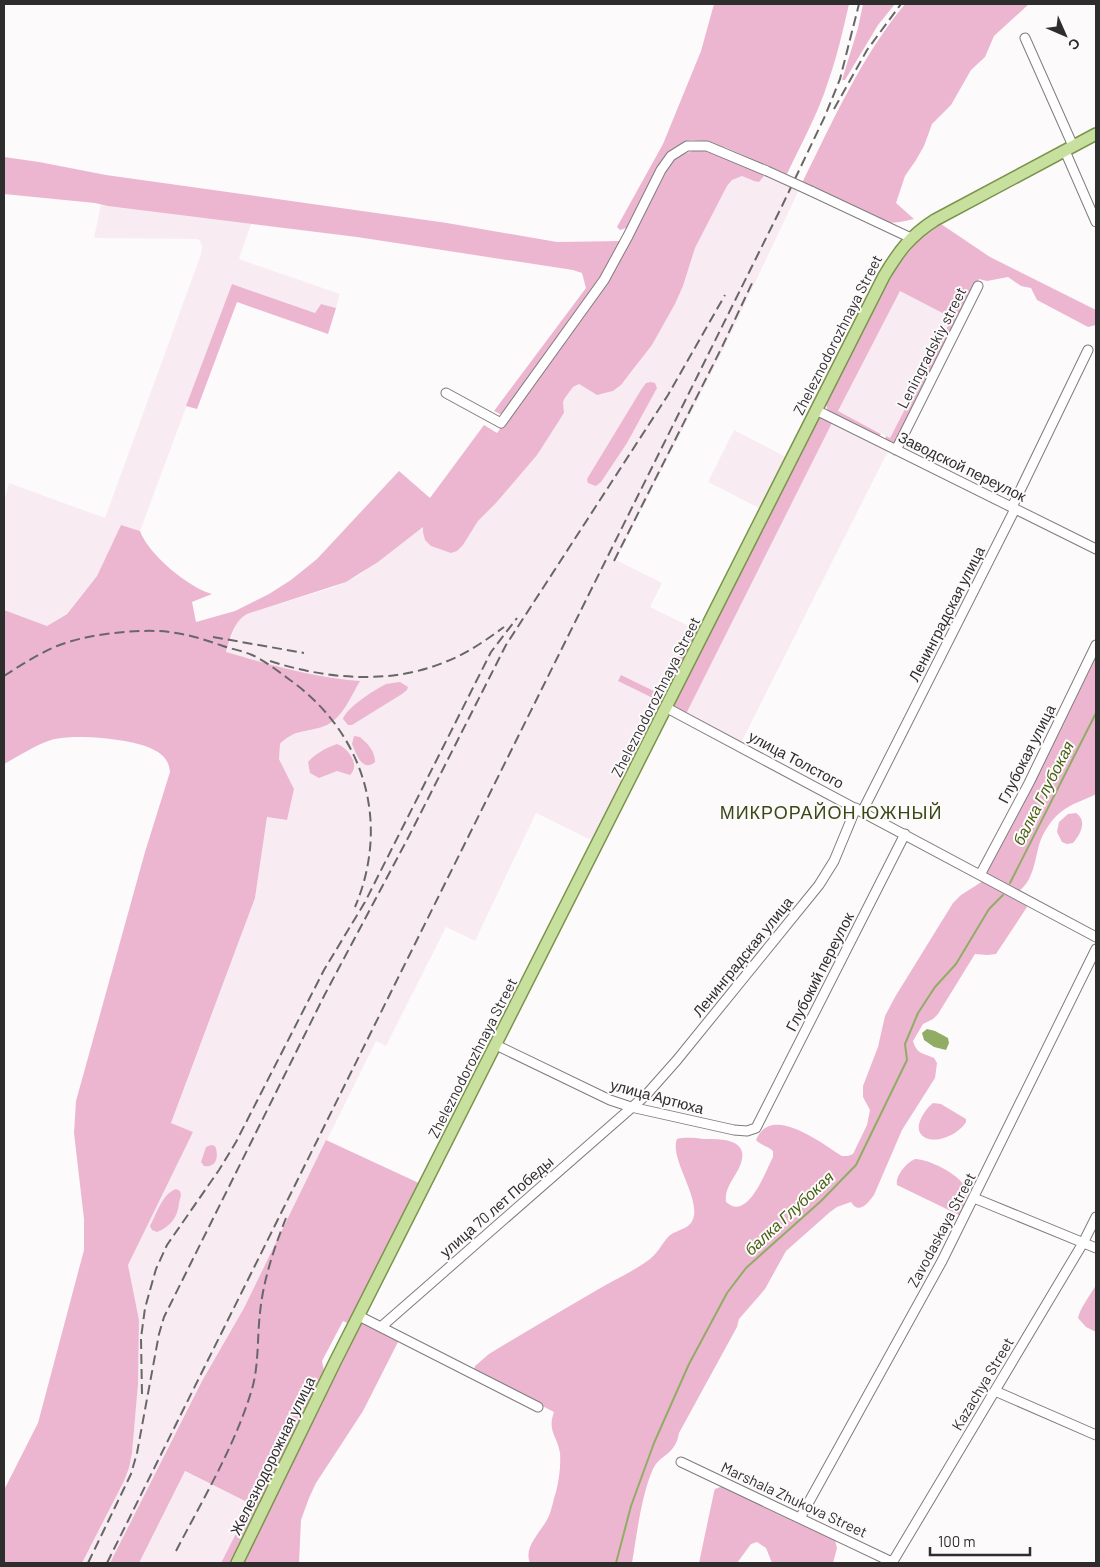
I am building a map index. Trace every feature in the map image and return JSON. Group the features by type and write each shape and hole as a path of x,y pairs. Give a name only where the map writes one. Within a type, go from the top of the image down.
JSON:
{"main road":[{"name":"Zheleznodorozhnaya Street","path":"359,1316 884,276 903,246 938,219 1096,134"},
{"name":"Железнодорожная улица","path":"237,1563 359,1316"}],"street":[{"path":"1025,38 1096,222"},
{"path":"446,393 500,424 595,294 628,236 661,170 676,151 687,146 706,146 767,171 911,238"},
{"name":"Leningradskiy street","path":"896,450 978,286"},
{"name":"Ленинградская улица","path":"630,1107 652,1088 677,1060 819,885 834,862 1013,508 1088,350"},
{"name":"Заводской переулок","path":"816,410 1096,549"},
{"name":"Глубокая улица","path":"980,875 1028,784 1096,645"},
{"name":"улица Толстого","path":"667,708 1096,937"},
{"name":"Глубокий переулок","path":"760,1122 904,834"},
{"name":"Zavodaskaya Street","path":"800,1518 938,1269 1096,949"},
{"name":"улица Артюха","path":"496,1045 588,1091 630,1107 734,1130 752,1130 760,1122"},
{"name":"улица 70 лет Победы","path":"381,1327 630,1107"},
{"path":"974,1198 1096,1248"},
{"name":"Kazachya Street","path":"893,1563 1096,1218"},
{"path":"359,1316 538,1407"},
{"path":"995,1391 1096,1435"},
{"name":"Marshala Zhukova Street","path":"681,1462 893,1563"}],"shaded area":[{"path":"714,4 849,4 840,43 824,94 787,174 727,148 701,141 690,140 684,142 663,158 630,223 626,228 620,230 617,227 663,144 701,51"},
{"path":"863,4 895,4 878,25 845,80 842,80 858,28"},
{"path":"905,4 1029,4 994,36 985,57 971,70 951,105 932,124 924,146 905,176 896,203 914,219 889,223 802,183 861,68 889,24"},
{"path":"695,150 709,151 762,173 764,176 759,182 742,176 732,180 727,186 695,248 675,304 652,345 621,385 613,391 597,395 579,384 573,387 563,402 564,413 537,455 478,521 457,551 451,553 431,546 425,540 423,527 378,562 346,582 247,614 233,630 226,652 309,674 360,681 346,706 333,721 327,725 291,735 280,744 279,759 294,789 287,820 267,817 255,898 171,1123 193,1132 128,1265 139,1320 138,1384 132,1453 124,1481 82,1563 4,1563 4,1490 38,1423 84,1250 84,1219 74,1133 76,1101 145,852 170,772 168,762 164,757 147,747 121,740 89,737 51,740 4,764 4,610 47,626 67,614 97,576 121,525 140,531 151,550 170,569 192,585 212,594 192,602 196,622 235,611 269,594 291,580 317,559 399,471 430,498 484,425 497,433 596,298 633,236 670,164 678,156"},
{"path":"4,157 106,175 447,223 557,242 621,241 598,281 502,415 494,411 586,288 582,273 573,270 357,237 95,203 4,194"},
{"path":"762,173 799,190 725,346 616,560 662,583 650,607 701,632 595,842 536,813 475,941 446,927 386,1046 376,1041 244,1308 202,1381 110,1563 82,1563 124,1481 132,1453 138,1384 139,1320 128,1265 193,1132 171,1123 255,898 267,817 286,820 294,789 279,759 280,744 288,736 298,733 359,681 337,680 298,673 226,652 236,624 240,618 247,614 334,587 358,576 424,526 468,537 478,521 496,503 564,414 563,402 573,387 579,384 597,395 613,391 621,385 635,368 652,345 675,304 695,248 727,186 732,180 742,176 754,181"},
{"path":"101,204 251,224 239,259 340,294 336,308 321,304 315,313 232,284 140,531 121,525 97,576 67,613 47,626 4,610 4,501 9,483 105,518 201,254 202,246 197,239 94,238"},
{"path":"941,224 990,257 1096,310 1096,325 1088,327 1037,300 1031,288 1021,286 1008,277 987,281 979,279 897,442 892,444 885,441 886,436 890,438 952,318 900,291 838,411 881,434 878,438 828,412 826,404 896,268 917,242"},
{"path":"232,284 315,313 321,304 336,308 328,334 237,302 197,409 186,406"},
{"path":"900,291 952,318 890,438 838,411"},
{"path":"646,383 655,383 657,388 627,443 601,482 596,486 588,483 587,479 641,390"},
{"path":"822,417 833,421 686,714 673,708 818,419"},
{"path":"833,421 889,449 741,743 686,714"},
{"path":"734,430 788,458 761,509 708,482"},
{"path":"692,628 701,632 673,688 664,684"},
{"path":"1096,653 1096,794 1073,804 1051,822 1040,841 1035,864 1030,876 1024,887 1019,891 985,873"},
{"path":"621,675 664,696 661,702 618,681"},
{"path":"400,682 408,687 402,694 352,725 348,725 343,719 354,705 373,691 386,684"},
{"path":"354,736 360,737 368,745 374,754 375,762 370,765 363,764 352,744"},
{"path":"337,744 352,757 354,766 350,775 337,771 319,778 310,773 308,762 321,751"},
{"path":"1076,813 1082,820 1082,828 1073,843 1067,844 1062,842 1057,832 1059,822 1068,814"},
{"path":"983,881 1026,904 1027,907 996,954 975,954 938,1014 923,1024 913,1041 919,1051 934,1058 937,1063 935,1078 902,1130 874,1195 860,1208 854,1206 851,1202 837,1207 786,1251 765,1289 739,1319 737,1327 679,1433 674,1446 653,1469 642,1503 632,1563 530,1563 528,1557 531,1545 549,1515 559,1478 560,1453 552,1429 554,1412 478,1373 474,1370 475,1366 489,1354 644,1263 655,1254 669,1236 689,1225 693,1219 693,1200 677,1157 677,1139 723,1140 735,1143 740,1147 742,1159 729,1185 726,1196 726,1202 734,1206 741,1206 755,1193 773,1157 773,1151 756,1140 763,1130 773,1125 797,1130 842,1156 853,1154 867,1125 870,1110 863,1097 863,1086 878,1047 885,1016 953,903 961,895"},
{"path":"927,1029 948,1038 949,1043 946,1050 934,1047 924,1040 922,1033"},
{"path":"933,1103 941,1104 966,1119 966,1122 959,1130 948,1137 935,1140 924,1137 920,1133 919,1124 923,1114"},
{"path":"326,1140 421,1184 350,1324 343,1321 322,1361 324,1371 230,1563 221,1563 251,1504 185,1471 139,1563 110,1563 202,1381 244,1308"},
{"path":"215,1146 216,1160 212,1165 204,1166 201,1162 206,1147"},
{"path":"915,1159 942,1168 961,1181 965,1188 968,1202 961,1216 897,1185 902,1170"},
{"path":"176,1189 180,1191 181,1196 175,1217 162,1230 157,1232 152,1230 150,1226 160,1204 171,1191"},
{"path":"1096,1285 1096,1332 1086,1327 1078,1318 1083,1305"},
{"path":"362,1323 399,1340 363,1411 316,1483 309,1498 301,1520 299,1563 243,1563"},
{"path":"184,1471 251,1504 221,1563 138,1563"},
{"path":"723,1486 835,1540 837,1548 833,1563 772,1563 766,1548 757,1542 751,1544 737,1563 699,1563 714,1492 715,1489"}],"waterway":[{"name":"балка Глубокая","path":"1010,883 1096,713"},
{"name":"балка Глубокая","path":"616,1563 631,1506 654,1443 689,1364 727,1293 746,1268 821,1201 856,1165 907,1060 905,1044 918,1013 935,987 956,964 989,909 1003,895"}],"railway":[{"path":"107,1563 782,206 825,116 840,79 859,4"},
{"path":"834,109 867,50 901,4"},
{"path":"614,561 722,347 754,279"},
{"path":"88,1563 131,1474 137,1453 159,1334 164,1317 324,996 409,836 506,645 668,395 725,295"},
{"path":"142,1394 141,1338 145,1308 156,1269 167,1245 236,1142 324,970 365,902 491,652 517,618"},
{"path":"270,661 313,672 335,675 380,677 402,674 453,659 475,647 504,627"},
{"path":"4,676 43,653 68,642 93,636 133,631 166,632 207,640 257,657 267,663 316,701 336,726 353,753 364,782 370,812 370,843 366,875 355,907"},
{"path":"213,637 304,653"},
{"path":"176,1551 228,1452 252,1389 256,1371 261,1301 273,1253 286,1218"}],"district":[{"name":"МИКРОРАЙОН ЮЖНЫЙ","path":"831,813"}]}
